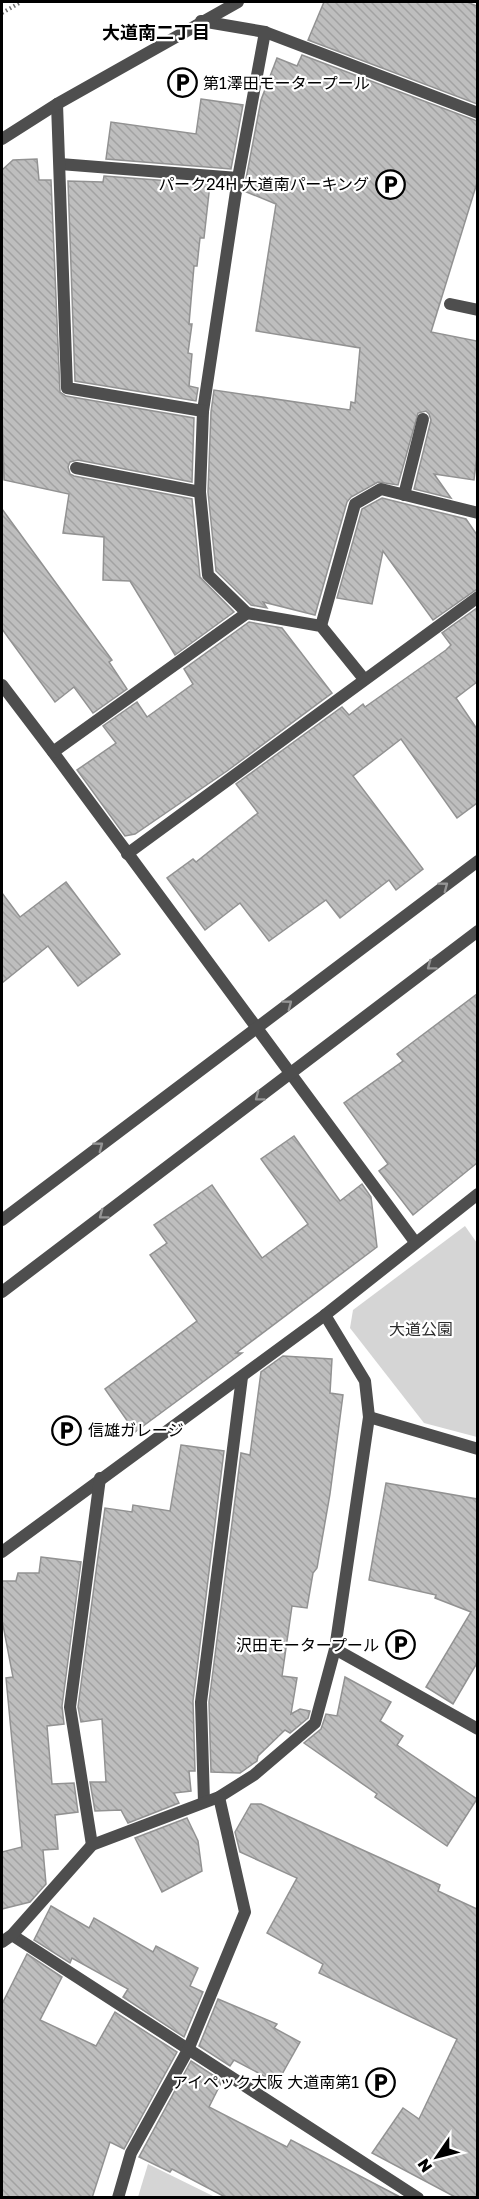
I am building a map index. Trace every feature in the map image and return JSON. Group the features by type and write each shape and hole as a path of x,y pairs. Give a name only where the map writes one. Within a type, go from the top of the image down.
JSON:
{"street":[{"path":"2,139 57,104 238,2"},
{"path":"201,21 265,32 477,113"},
{"path":"265,32 238,177 204,411 200,492 208,574 247,613 321,626 364,679"},
{"path":"57,104 67,388 204,411"},
{"path":"60,164 238,177"},
{"path":"450,304 477,310"},
{"path":"404,495 423,419"},
{"path":"76,468 200,492"},
{"path":"321,626 355,504 381,489 477,513"},
{"path":"127,854 477,597"},
{"path":"53,752 247,613"},
{"path":"2,685 415,1242"},
{"path":"2,1220 477,861"},
{"path":"2,1292 477,931"},
{"path":"2,1552 325,1315 477,1194"},
{"path":"325,1315 365,1381 369,1417 335,1648 315,1723 254,1775 219,1797 93,1845 7,1939 188,2050 418,2198"},
{"path":"204,1802 201,1702 242,1377"},
{"path":"369,1417 477,1449"},
{"path":"93,1845 70,1707 100,1478"},
{"path":"335,1648 477,1729"},
{"path":"118,2198 131,2153 188,2050 245,1912 219,1797"}],"path":[{"path":"2,13 21,2"}],"green space":[{"name":"大道公園","path":"465,1226 477,1243 477,1437 424,1423 350,1328 353,1310"},
{"path":"148,2164 215,2197 138,2197"}],"building":[{"path":"324,2 467,2 477,6 477,104 308,40"},
{"path":"302,55 477,121 477,183 431,332 477,341 477,455 474,480 434,474 451,498 414,489 431,420 426,411 418,413 398,485 378,482 351,497 347,502 315,615 263,602 267,608 251,605 216,571 208,492 214,390 350,410 351,402 355,403 360,348 256,331 276,204 244,191 261,100 277,58 297,66"},
{"path":"201,99 243,105 231,169 106,159 111,122 196,134"},
{"path":"37,159 39,180 51,180 60,392 66,396 194,418 192,482 78,460 70,462 68,467 70,474 74,476 192,499 200,577 234,612 175,655 130,581 103,580 104,537 63,533 69,494 4,480 2,170 13,160"},
{"path":"104,176 210,184 204,238 200,238 197,266 194,266 189,324 192,324 188,353 192,354 189,386 198,388 196,401 75,381 68,181 103,182"},
{"path":"382,498 466,519 477,535 477,589 433,620 383,551 372,604 337,598 362,509"},
{"path":"2,509 112,660 109,662 127,689 93,713 74,687 55,702 2,629"},
{"path":"477,608 477,682 456,698 477,729 477,803 457,818 401,739 353,776 423,869 396,890 389,880 340,918 326,900 269,941 240,903 205,930 167,878 193,859 196,862 258,813 236,784 342,707 349,715 363,704 365,707 446,650 451,645 442,633"},
{"path":"249,622 282,628 332,693 227,771 135,834 125,836 77,770 116,743 103,726 137,702 147,717 193,684 184,669"},
{"path":"66,882 120,954 78,986 48,946 2,983 2,893 20,917"},
{"path":"477,994 477,1163 413,1215 379,1171 388,1164 344,1103 403,1061 397,1054"},
{"path":"294,1136 340,1201 362,1184 371,1197 377,1247 236,1353 242,1353 135,1432 105,1389 197,1321 150,1255 167,1243 154,1225 212,1185 262,1258 308,1224 261,1159"},
{"path":"283,1356 332,1359 330,1393 343,1395 330,1494 317,1568 313,1573 307,1608 292,1606 282,1676 297,1678 291,1714 300,1709 310,1711 308,1718 290,1733 285,1730 258,1756 257,1761 240,1773 211,1772 209,1702 241,1453 250,1455 261,1372"},
{"path":"181,1445 224,1451 193,1701 195,1771 189,1771 191,1791 174,1793 179,1803 128,1823 121,1810 95,1811 90,1782 106,1782 102,1719 81,1722 78,1707 97,1564 105,1508 132,1512 133,1505 170,1511"},
{"path":"386,1483 477,1499 477,1663 453,1704 426,1687 471,1612 435,1598 436,1595 369,1580"},
{"path":"41,1557 81,1562 62,1706 64,1724 47,1726 52,1784 74,1783 78,1812 55,1815 58,1849 43,1850 46,1884 30,1902 2,1909 2,1852 22,1847 6,1678 13,1677 2,1620 2,1581 16,1581 18,1573 39,1573"},
{"path":"345,1677 391,1702 380,1721 403,1736 397,1745 477,1799 447,1846 375,1797 377,1794 304,1743 321,1729 326,1714 337,1716"},
{"path":"251,1804 261,1804 440,1885 438,1891 477,1909 477,2198 457,2198 372,2153 403,2108 419,2119 457,2039 319,1973 323,1964 267,1933 297,1878 240,1852 235,1832"},
{"path":"187,1818 198,1841 202,1871 162,1892 135,1838"},
{"path":"51,1906 89,1928 94,1918 153,1952 156,1946 198,1968 190,1986 203,1992 184,2037 123,1997 128,1989 72,1958 70,1963 34,1940"},
{"path":"27,1954 62,1977 40,2020 96,2046 115,2012 177,2052 124,2149 110,2142 92,2198 2,2198 2,2004"},
{"path":"218,1999 277,2024 274,2028 300,2042 277,2083 234,2060 230,2066 199,2046"},
{"path":"191,2061 222,2081 209,2107 287,2147 291,2140 402,2198 227,2198 172,2169 170,2172 139,2157"}],"place":[{"name":"第1澤田モータープール","path":"182,83"},
{"name":"パーク24H 大道南パーキング","path":"390,184"},
{"name":"信雄ガレージ","path":"67,1430"},
{"name":"沢田モータープール","path":"400,1645"},
{"name":"アイペック大阪 大道南第1","path":"380,2082"}],"district":[{"name":"大道南二丁目","path":"156,32"}]}
